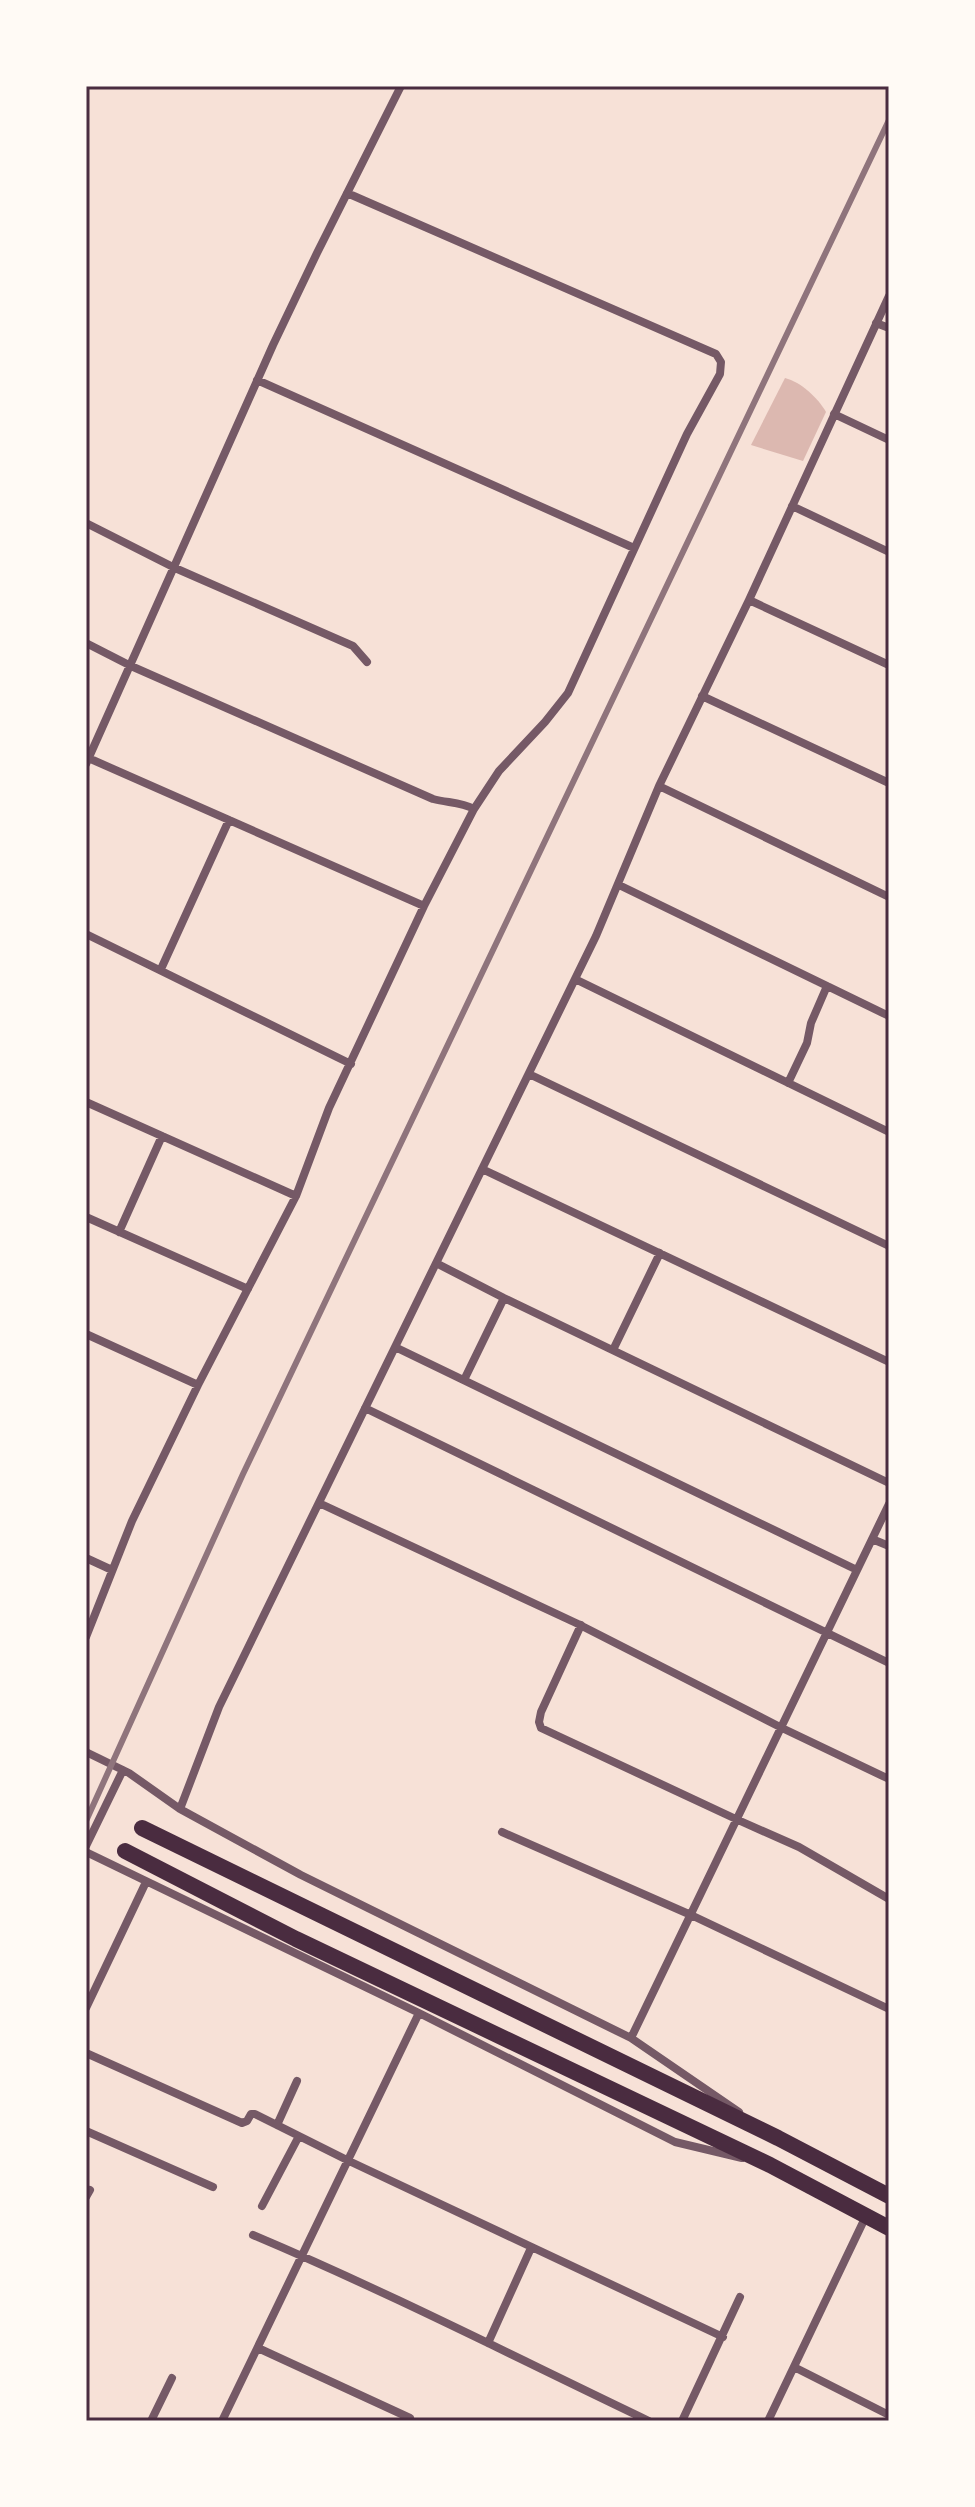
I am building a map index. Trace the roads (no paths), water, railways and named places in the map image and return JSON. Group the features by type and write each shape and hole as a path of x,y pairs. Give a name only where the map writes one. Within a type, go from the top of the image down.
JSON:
{"highway":[{"path":"142,1828 778,2138 889,2196"},
{"path":"125,1851 296,1939 770,2165 889,2228"}],"street":[{"path":"401,86 257,380 87,760 424,906"},
{"path":"86,1637 132,1521 296,1196 318,1132 424,906 474,809 499,771 568,693 687,434 720,374 721,362 716,354 347,193"},
{"path":"180,1809 219,1707 575,979 619,885 659,786 749,600 889,296"},
{"path":"876,323 889,328"},
{"path":"257,380 634,548"},
{"path":"834,414 889,440"},
{"path":"792,506 889,552"},
{"path":"86,523 175,568 353,646 367,662"},
{"path":"749,600 889,665"},
{"path":"86,643 131,666 433,799 460,802 474,809"},
{"path":"702,696 889,783"},
{"path":"659,786 889,897"},
{"path":"161,969 229,820"},
{"path":"619,885 889,1016"},
{"path":"86,934 351,1064"},
{"path":"575,979 889,1132"},
{"path":"788,1083 807,1043 811,1023 827,986"},
{"path":"529,1074 889,1246"},
{"path":"86,1102 296,1196"},
{"path":"119,1232 162,1136"},
{"path":"482,1169 889,1362"},
{"path":"86,1217 248,1289"},
{"path":"613,1350 660,1253"},
{"path":"436,1263 889,1483"},
{"path":"464,1380 504,1298"},
{"path":"86,1334 198,1385"},
{"path":"395,1347 857,1570"},
{"path":"365,1408 889,1663"},
{"path":"319,1503 581,1625 889,1779"},
{"path":"631,2038 889,1504"},
{"path":"872,1539 889,1546"},
{"path":"86,1558 112,1570"},
{"path":"581,1625 541,1712 541,1728 799,1847 889,1899"},
{"path":"86,1752 123,1770 180,1809 301,1875 631,2038 778,2138"},
{"path":"86,1846 123,1770"},
{"path":"502,1832 691,1915 889,2009"},
{"path":"86,1852 419,2013 675,2142 770,2165"},
{"path":"86,2008 146,1882"},
{"path":"222,2421 419,2013"},
{"path":"86,2053 242,2123 253,2113 723,2337"},
{"path":"277,2125 297,2081"},
{"path":"86,2131 213,2187"},
{"path":"262,2206 299,2136"},
{"path":"771,2420 866,2216"},
{"path":"253,2235 649,2421"},
{"path":"488,2343 531,2248"},
{"path":"682,2421 740,2297"},
{"path":"258,2348 399,2417 410,2418"},
{"path":"794,2367 889,2415"},
{"path":"151,2421 172,2378"}],"railway":[{"path":"86,1821 243,1474 889,120"}]}
